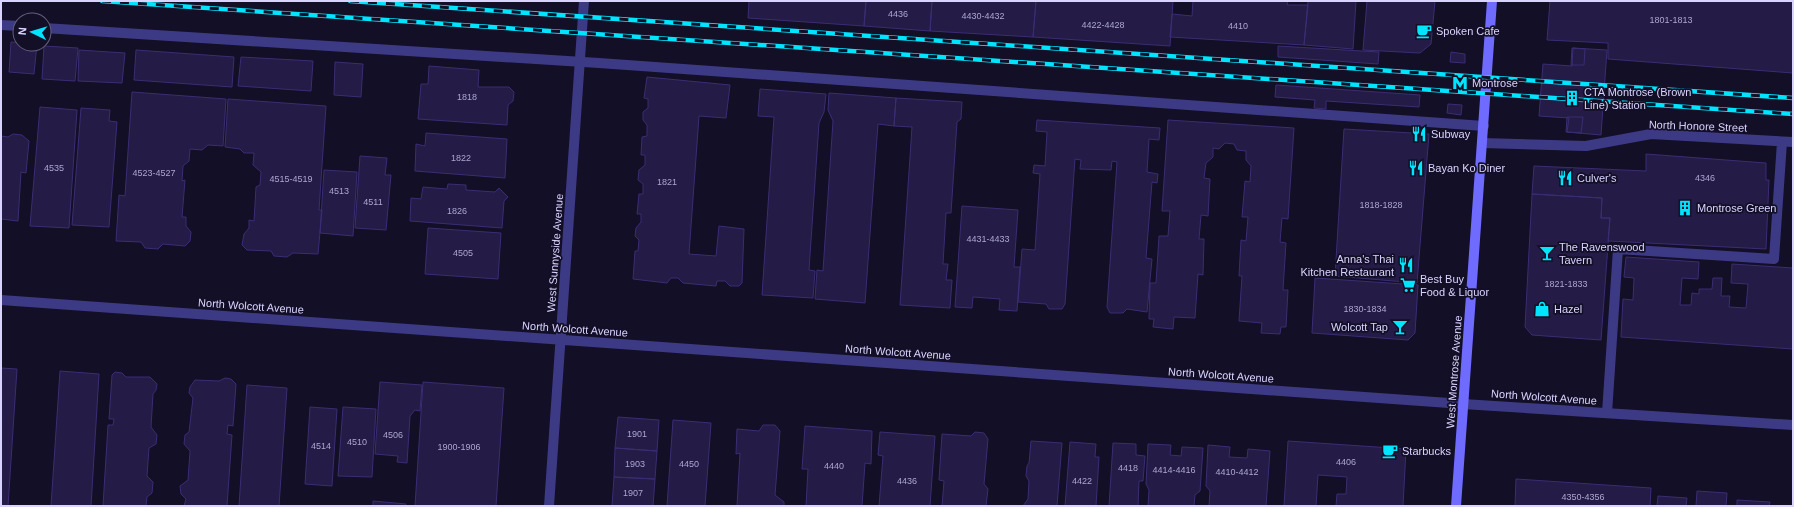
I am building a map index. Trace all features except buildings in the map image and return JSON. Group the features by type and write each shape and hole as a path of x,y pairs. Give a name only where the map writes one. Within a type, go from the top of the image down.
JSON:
{"main road":[{"name":"West Montrose Avenue","path":"1456,506 1492,1"}],"street":[{"name":"West Sunnyside Avenue","path":"549,506 584,1"},
{"path":"1,25 12,26"},
{"path":"52,29 580,62 1484,126"},
{"name":"North Honore Street","path":"1482,142 1586,146 1651,134 1793,142"},
{"path":"1606,413 1618,249 1774,259 1782,142"},
{"name":"North Wolcott Avenue","path":"1,300 1463,404 1793,425"}],"railway":[{"path":"102,1 1793,114"},
{"path":"350,1 1793,98"}],"place":[{"name":"Spoken Cafe","path":"1424,31"},
{"name":"Montrose","path":"1460,83"},
{"name":"CTA Montrose (Brown Line) Station","path":"1572,98"},
{"name":"Subway","path":"1419,134"},
{"name":"Bayan Ko Diner","path":"1416,168"},
{"name":"Culver's","path":"1565,178"},
{"name":"Montrose Green","path":"1685,208"},
{"name":"The Ravenswood Tavern","path":"1547,253"},
{"name":"Anna's Thai Kitchen Restaurant","path":"1406,265"},
{"name":"Best Buy Food & Liquor","path":"1408,285"},
{"name":"Hazel","path":"1542,309"},
{"name":"Wolcott Tap","path":"1400,327"},
{"name":"Starbucks","path":"1390,451"}]}
